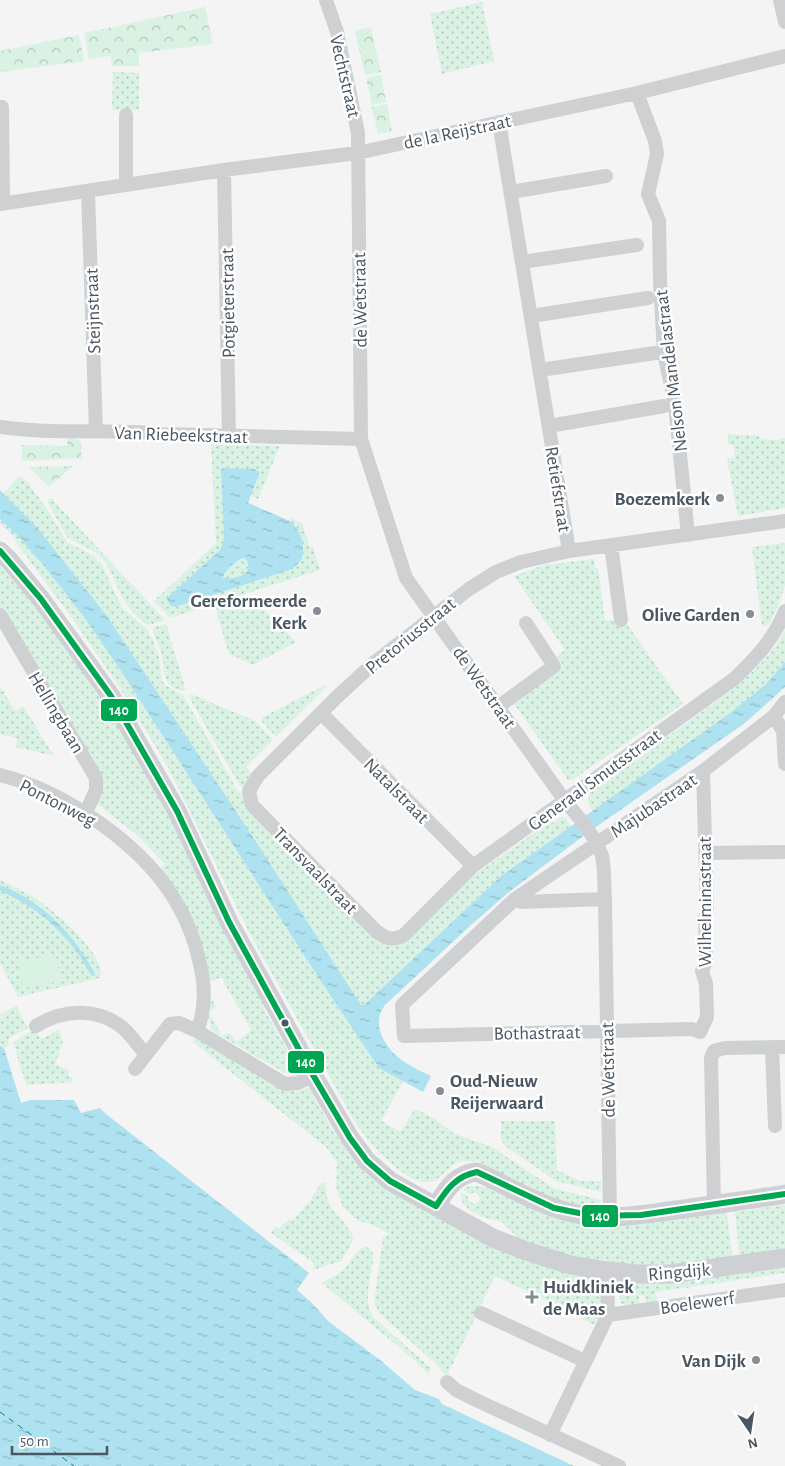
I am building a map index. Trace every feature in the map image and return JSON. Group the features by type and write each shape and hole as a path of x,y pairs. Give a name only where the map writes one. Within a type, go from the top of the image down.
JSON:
{"street":[{"name":"Vechtstraat","path":"326,0 337,32 356,121 357,153"},
{"path":"780,0 785,22"},
{"name":"de la Reijstraat","path":"2,106 2,204 224,170 357,153 637,93 785,56"},
{"name":"Nelson Mandelastraat","path":"637,93 655,141 657,154 648,194 659,221 664,353 675,404 688,535"},
{"path":"126,115 126,185"},
{"name":"Retiefstraat","path":"499,122 569,551"},
{"name":"de Wetstraat","path":"357,153 361,439 406,578 564,801 577,815 602,856 610,1217"},
{"name":"Potgieterstraat","path":"224,170 229,436"},
{"path":"511,192 606,176"},
{"name":"Steijnstraat","path":"88,192 96,431"},
{"path":"522,262 637,245"},
{"path":"531,316 648,298"},
{"path":"540,370 655,353"},
{"name":"Retiefstraat","path":"549,426 664,406"},
{"name":"Van Riebeekstraat","path":"0,427 136,431 162,434 361,439"},
{"name":"Pretoriusstraat","path":"249,791 258,776 375,662 433,615 496,572 521,562 569,551 785,521"},
{"path":"611,545 621,620"},
{"name":"Ringdijk","path":"0,550 41,599 111,696 177,811 229,922 313,1075 350,1138 367,1161 390,1181 493,1238 526,1251 571,1264 607,1271 637,1274 670,1274 785,1258"},
{"name":"Generaal Smutsstraat","path":"394,940 404,935 473,866 734,679 752,662 767,643 785,611"},
{"name":"Hellingbaan","path":"0,615 96,778 96,790 86,812"},
{"path":"498,706 554,666 526,623"},
{"name":"Majubastraat","path":"404,1036 402,1004 515,899 593,839 703,771 774,716 785,702"},
{"name":"Natalstraat","path":"321,713 473,866"},
{"path":"774,716 783,731 785,764"},
{"name":"Wilhelminastraat","path":"700,1032 707,1017 706,984 702,971 706,961 705,919 707,909 703,771"},
{"name":"Pontonweg","path":"0,774 42,790 86,812 128,844 162,880 179,907 195,944 201,969 203,990 202,1017 198,1031"},
{"name":"Transvaalstraat","path":"249,791 252,805 376,931 385,938 394,940"},
{"path":"705,853 785,852"},
{"path":"515,899 522,902 604,899"},
{"path":"36,1026 60,1014 83,1012 102,1016 123,1028 146,1055"},
{"path":"134,1070 170,1024 179,1023 198,1031 285,1084 298,1082 313,1075"},
{"name":"Bothastraat","path":"404,1036 606,1030 692,1029 700,1032"},
{"path":"700,1032 714,1051"},
{"path":"714,1051 725,1048 779,1047 775,1126"},
{"path":"714,1051 711,1058 714,1205"},
{"path":"436,1206 454,1180 467,1173 476,1172 561,1210 582,1215 610,1217 636,1216 785,1194"},
{"path":"550,1435 608,1315 607,1271"},
{"name":"Boelewerf","path":"608,1315 785,1290"},
{"path":"481,1313 585,1361"},
{"path":"447,1382 456,1390 478,1401 619,1466"}],"green space":[{"path":"482,2 494,61 442,74 430,14"},
{"path":"205,7 213,44 139,53 139,66 112,66 111,56 89,59 84,33"},
{"path":"371,27 381,72 365,75 355,31"},
{"path":"79,35 84,61 0,72 0,51"},
{"path":"113,72 139,73 139,110 112,110"},
{"path":"381,75 386,102 372,105 366,78"},
{"path":"387,104 392,131 378,134 372,107"},
{"path":"728,434 760,436 761,439 777,440 785,438 785,508 738,516 727,459 735,457 733,444 728,445"},
{"path":"68,436 76,436 82,444 81,456 83,458 22,461 22,445 67,446"},
{"path":"211,444 279,446 279,448 258,499 251,496 260,473 222,468 223,544 220,550 169,596 175,607 293,569 304,549 296,526 290,521 291,518 302,523 310,547 313,547 320,570 170,618 154,601 216,543"},
{"path":"73,466 49,487 29,467"},
{"path":"20,476 27,481 67,542 93,555 102,565 123,609 147,629 159,657 162,681 165,685 183,695 237,790 243,794 245,803 378,939 407,940 474,875 551,821 553,823 561,817 566,818 571,826 501,876 364,1005 361,1005 264,854 192,748 4,493"},
{"path":"51,498 165,620 146,624 130,609 106,563 100,556 66,536 47,501"},
{"path":"0,519 20,538 44,566 84,617 379,1068 403,1081 381,1121 401,1132 414,1110 418,1110 455,1134 492,1147 555,1189 601,1200 599,1206 588,1207 555,1199 519,1183 477,1160 475,1162 462,1161 457,1163 435,1180 425,1182 414,1179 391,1163 370,1142 356,1124 250,934 169,769 101,660 15,541 16,539 0,523"},
{"path":"785,543 785,585 769,625 762,626 752,547"},
{"path":"243,558 246,559 248,564 246,572 238,577 223,579 224,574 233,564"},
{"path":"594,559 595,567 598,569 605,620 613,620 617,626 627,624 683,704 572,780 568,780 513,702 563,666 557,656 565,650 514,576 544,565"},
{"path":"0,563 69,647 152,777 268,1006 264,1009 295,1063 296,1069 292,1073 285,1073 211,1030 210,1020 206,1019 208,999 211,998 216,1007 208,1012 222,1036 230,1033 236,1042 251,1030 221,977 209,981 159,871 165,864 137,835 96,803 100,792 0,608"},
{"path":"250,596 296,642 253,665 229,654 215,607"},
{"path":"166,624 186,691 172,687 166,678 161,652 153,629"},
{"path":"785,631 785,662 765,685 730,713 593,811 588,802 591,791 741,682 754,671"},
{"path":"325,685 326,687 276,737 261,721 261,718"},
{"path":"0,686 15,711 23,706 54,756 16,747 17,738 0,734"},
{"path":"191,694 255,721 273,740 246,767 252,774 243,788 240,786 189,697"},
{"path":"0,880 38,900 67,924 96,958 100,969 100,978 18,997 0,963"},
{"path":"55,954 61,981 23,988 18,962"},
{"path":"16,1006 28,1028 8,1039 9,1046 4,1048 0,1046 0,1015"},
{"path":"35,1029 41,1039 59,1030 63,1041 55,1065 70,1070 68,1076 73,1078 72,1082 26,1085 13,1042"},
{"path":"196,1037 287,1090 299,1091 309,1088 334,1132 356,1161 586,1274 600,1291 600,1311 595,1325 495,1276 447,1376 380,1314 374,1302 383,1237 389,1234 374,1225 358,1221 342,1206 336,1186 337,1162 327,1148 193,1042"},
{"path":"501,1121 555,1121 557,1170 580,1181 601,1181 601,1192 556,1181 505,1146 501,1140"},
{"path":"326,1183 329,1203 351,1231 353,1239 341,1261 313,1270 314,1263 271,1233 275,1227 278,1229 290,1219 292,1221 310,1201 320,1184"},
{"path":"469,1186 500,1190 551,1214 726,1209 733,1260 692,1266 608,1266 524,1244 502,1222 482,1217 468,1209 462,1202 461,1193 468,1196 468,1200 474,1204 480,1198 475,1192 470,1194 462,1190"},
{"path":"785,1205 785,1253 740,1259 735,1212"},
{"path":"365,1247 369,1248 373,1253 373,1261 368,1302 373,1317 431,1368 428,1374 412,1358 322,1283 343,1270 358,1251"},
{"path":"785,1265 785,1273 656,1292 657,1302 646,1303 644,1295 639,1296 640,1304 627,1306 621,1303 619,1296 620,1287 628,1280"}],"water":[{"path":"222,468 254,469 260,472 248,503 294,524 302,539 303,555 293,569 175,607 170,605 167,600 169,596 220,550 223,544","holes":["242,558 246,559 248,569 243,575 223,578 224,574 233,564"]},
{"path":"0,490 39,530 107,616 361,1005 364,1005 501,876 730,713 765,685 785,662 785,687 745,723 586,834 509,892 385,1005 379,1021 382,1037 392,1052 399,1058 431,1076 423,1092 379,1068 84,617 20,538 0,519"},
{"path":"0,885 30,900 56,921 87,959 95,974 94,976 91,975 74,948 53,925 28,906 0,891"},
{"path":"0,1046 4,1048 21,1103 30,1100 74,1100 81,1113 100,1108 309,1273 297,1290 328,1321 380,1360 415,1390 439,1399 442,1404 574,1466 0,1466"}],"ferry route":[{"path":"0,1412 74,1466"}],"transit line":[{"name":"140","path":"0,551 41,599 111,696 177,811 229,922 350,1138 367,1161 390,1181 436,1206"},
{"name":"140","path":"436,1206 453,1184 463,1177 477,1172 554,1208 594,1216 641,1215 785,1194"}],"place":[{"name":"Boezemkerk","path":"720,498"},
{"name":"Gereformeerde Kerk","path":"317,611"},
{"name":"Olive Garden","path":"750,614"},
{"name":"Oud-Nieuw Reijerwaard","path":"440,1091"},
{"name":"Huidkliniek de Maas","path":"532,1297"},
{"name":"Van Dijk","path":"756,1360"}]}
